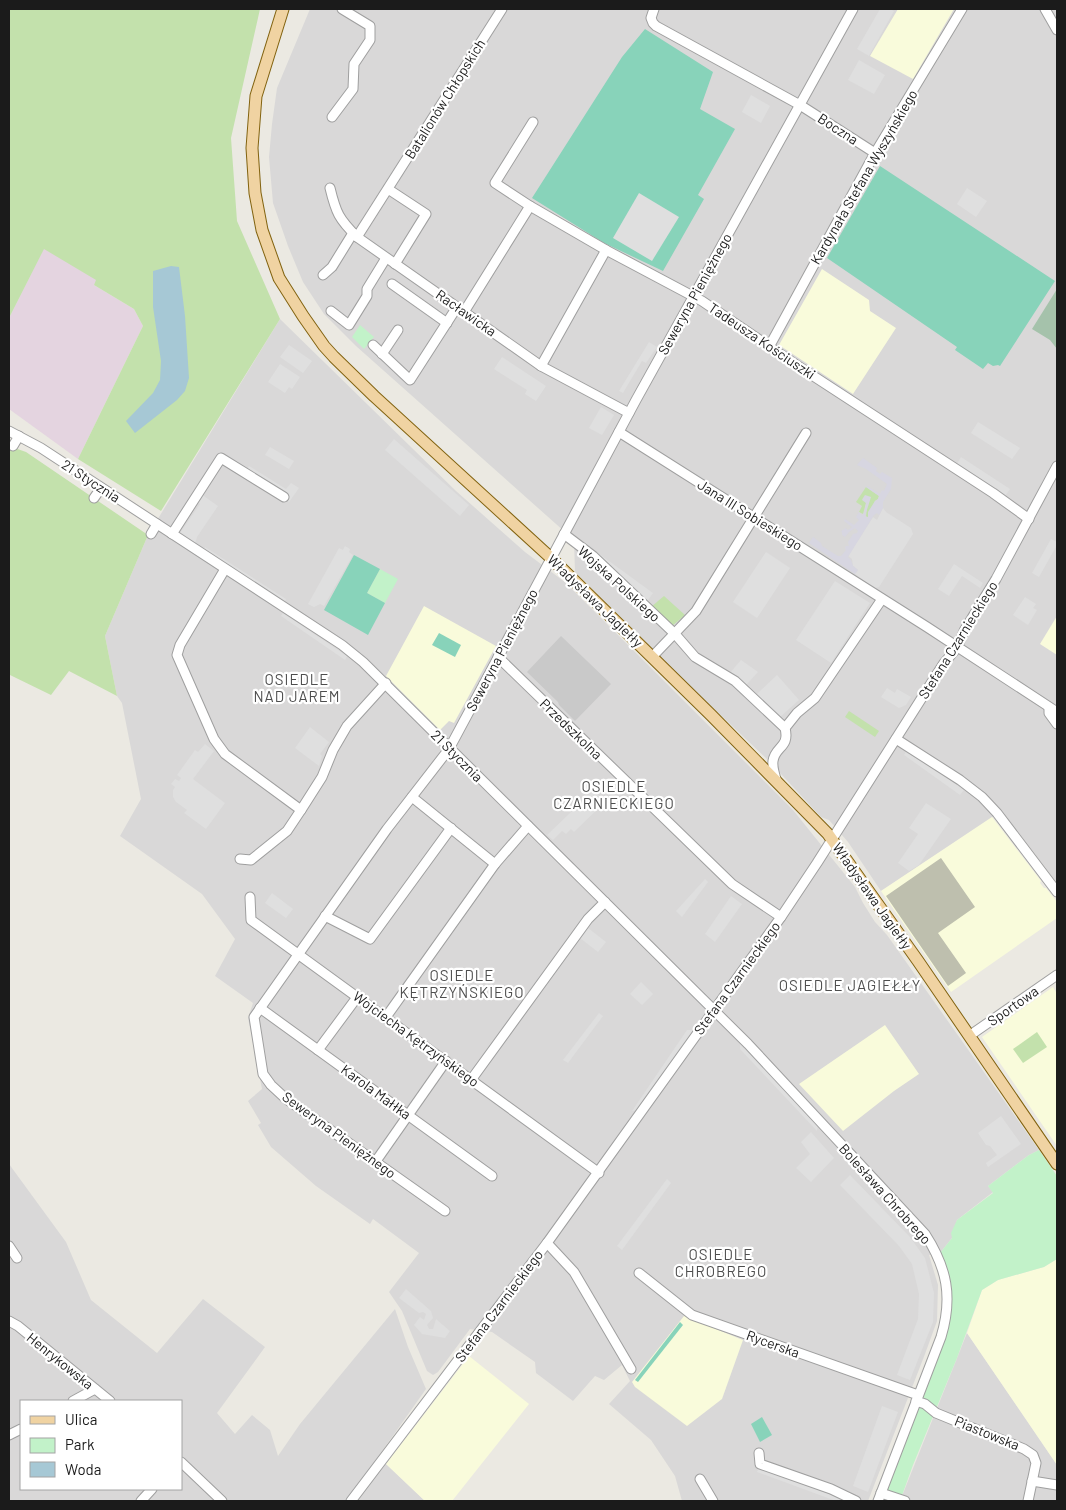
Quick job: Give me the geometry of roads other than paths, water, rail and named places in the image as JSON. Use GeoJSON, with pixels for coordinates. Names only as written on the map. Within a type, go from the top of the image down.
{"type":"FeatureCollection","features":[{"type":"Feature","properties":{"kind":"main road","name":"Władysława Jagiełły"},"geometry":{"type":"LineString","coordinates":[[283,9],[256,96],[252,148],[255,193],[262,230],[279,278],[303,316],[324,346],[374,396],[551,558],[832,839],[1057,1164]]}},
{"type":"Feature","properties":{"kind":"street"},"geometry":{"type":"LineString","coordinates":[[332,117],[353,88],[354,64],[370,40],[370,26],[342,9]]}},
{"type":"Feature","properties":{"kind":"street","name":"Batalionów Chłopskich"},"geometry":{"type":"LineString","coordinates":[[323,275],[332,267],[388,189],[502,9]]}},
{"type":"Feature","properties":{"kind":"street","name":"Boczna"},"geometry":{"type":"LineString","coordinates":[[654,9],[650,18],[656,26],[800,105],[875,153]]}},
{"type":"Feature","properties":{"kind":"street","name":"Seweryna Pieniężnego"},"geometry":{"type":"LineString","coordinates":[[446,1212],[285,1098],[271,1085],[263,1074],[254,1018],[387,829],[449,749],[629,413],[853,9]]}},
{"type":"Feature","properties":{"kind":"street","name":"Kardynała Stefana Wyszyńskiego"},"geometry":{"type":"LineString","coordinates":[[769,347],[875,153],[962,9]]}},
{"type":"Feature","properties":{"kind":"street"},"geometry":{"type":"LineString","coordinates":[[1052,9],[1057,30]]}},
{"type":"Feature","properties":{"kind":"street","name":"Tadeusza Kościuszki"},"geometry":{"type":"LineString","coordinates":[[533,122],[495,183],[530,206],[606,250],[693,296],[994,494],[1029,520]]}},
{"type":"Feature","properties":{"kind":"street","name":"Racławicka"},"geometry":{"type":"LineString","coordinates":[[330,188],[335,209],[344,224],[355,235],[541,366],[629,413]]}},
{"type":"Feature","properties":{"kind":"street"},"geometry":{"type":"LineString","coordinates":[[388,189],[426,214],[395,264]]}},
{"type":"Feature","properties":{"kind":"street"},"geometry":{"type":"LineString","coordinates":[[373,345],[410,380],[447,323],[460,309],[530,206]]}},
{"type":"Feature","properties":{"kind":"street"},"geometry":{"type":"LineString","coordinates":[[541,366],[606,250]]}},
{"type":"Feature","properties":{"kind":"street"},"geometry":{"type":"LineString","coordinates":[[331,311],[349,325],[367,296],[367,289],[386,258]]}},
{"type":"Feature","properties":{"kind":"street"},"geometry":{"type":"LineString","coordinates":[[392,284],[447,323]]}},
{"type":"Feature","properties":{"kind":"street"},"geometry":{"type":"LineString","coordinates":[[382,354],[398,330]]}},
{"type":"Feature","properties":{"kind":"street","name":"Jana III Sobieskiego"},"geometry":{"type":"LineString","coordinates":[[619,432],[882,598],[1053,710]]}},
{"type":"Feature","properties":{"kind":"street"},"geometry":{"type":"LineString","coordinates":[[652,657],[696,611],[806,434]]}},
{"type":"Feature","properties":{"kind":"street","name":"21 Stycznia"},"geometry":{"type":"LineString","coordinates":[[12,437],[41,448],[352,652],[386,683],[449,749],[714,1011]]}},
{"type":"Feature","properties":{"kind":"street"},"geometry":{"type":"LineString","coordinates":[[172,534],[221,458],[284,497]]}},
{"type":"Feature","properties":{"kind":"street","name":"Stefana Czarnieckiego"},"geometry":{"type":"LineString","coordinates":[[351,1501],[599,1173],[800,890],[944,663],[957,648],[964,631],[996,580],[1057,466]]}},
{"type":"Feature","properties":{"kind":"street"},"geometry":{"type":"LineString","coordinates":[[94,498],[101,488]]}},
{"type":"Feature","properties":{"kind":"street"},"geometry":{"type":"LineString","coordinates":[[151,534],[157,524]]}},
{"type":"Feature","properties":{"kind":"street","name":"Wojska Polskiego"},"geometry":{"type":"LineString","coordinates":[[564,534],[593,556],[675,634]]}},
{"type":"Feature","properties":{"kind":"street"},"geometry":{"type":"LineString","coordinates":[[226,570],[180,645],[177,655],[214,739],[225,754],[301,810]]}},
{"type":"Feature","properties":{"kind":"street"},"geometry":{"type":"LineString","coordinates":[[785,728],[797,713],[815,698],[882,598]]}},
{"type":"Feature","properties":{"kind":"street"},"geometry":{"type":"LineString","coordinates":[[675,634],[695,657],[735,681],[785,728],[787,736],[785,743],[773,761],[778,784]]}},
{"type":"Feature","properties":{"kind":"street","name":"Przedszkolna"},"geometry":{"type":"LineString","coordinates":[[498,657],[708,862],[732,884],[781,917]]}},
{"type":"Feature","properties":{"kind":"street"},"geometry":{"type":"LineString","coordinates":[[240,859],[251,860],[286,831],[322,777],[333,750],[347,726],[386,683]]}},
{"type":"Feature","properties":{"kind":"street"},"geometry":{"type":"LineString","coordinates":[[1053,710],[1049,713],[1057,724]]}},
{"type":"Feature","properties":{"kind":"street"},"geometry":{"type":"LineString","coordinates":[[896,739],[960,780],[982,797],[997,813],[1057,892]]}},
{"type":"Feature","properties":{"kind":"street"},"geometry":{"type":"LineString","coordinates":[[412,797],[495,864]]}},
{"type":"Feature","properties":{"kind":"street"},"geometry":{"type":"LineString","coordinates":[[386,1017],[495,864],[528,826]]}},
{"type":"Feature","properties":{"kind":"street"},"geometry":{"type":"LineString","coordinates":[[325,916],[370,939],[451,828]]}},
{"type":"Feature","properties":{"kind":"street","name":"Wojciecha Kętrzyńskiego"},"geometry":{"type":"LineString","coordinates":[[250,897],[251,920],[599,1173]]}},
{"type":"Feature","properties":{"kind":"street"},"geometry":{"type":"LineString","coordinates":[[471,1080],[588,919],[605,902]]}},
{"type":"Feature","properties":{"kind":"street","name":"Sportowa"},"geometry":{"type":"LineString","coordinates":[[969,1036],[1057,975]]}},
{"type":"Feature","properties":{"kind":"street"},"geometry":{"type":"LineString","coordinates":[[318,1050],[358,996]]}},
{"type":"Feature","properties":{"kind":"street","name":"Karola Małłka"},"geometry":{"type":"LineString","coordinates":[[260,1008],[492,1176]]}},
{"type":"Feature","properties":{"kind":"street","name":"Bolesława Chrobrego"},"geometry":{"type":"LineString","coordinates":[[714,1011],[766,1063],[925,1234],[941,1264],[945,1277],[948,1303],[941,1337],[880,1497]]}},
{"type":"Feature","properties":{"kind":"street"},"geometry":{"type":"LineString","coordinates":[[376,1161],[446,1061]]}},
{"type":"Feature","properties":{"kind":"street"},"geometry":{"type":"LineString","coordinates":[[547,1243],[574,1272],[631,1369]]}},
{"type":"Feature","properties":{"kind":"street"},"geometry":{"type":"LineString","coordinates":[[9,1246],[17,1258]]}},
{"type":"Feature","properties":{"kind":"street","name":"Rycerska"},"geometry":{"type":"LineString","coordinates":[[639,1273],[692,1315],[917,1398]]}},
{"type":"Feature","properties":{"kind":"street","name":"Henrykowska"},"geometry":{"type":"LineString","coordinates":[[9,1321],[18,1326],[109,1400]]}},
{"type":"Feature","properties":{"kind":"street"},"geometry":{"type":"LineString","coordinates":[[75,1400],[95,1390]]}},
{"type":"Feature","properties":{"kind":"street","name":"Piastowska"},"geometry":{"type":"LineString","coordinates":[[917,1398],[936,1413],[1033,1455],[1036,1463],[1028,1501]]}},
{"type":"Feature","properties":{"kind":"street"},"geometry":{"type":"LineString","coordinates":[[9,1436],[20,1430]]}},
{"type":"Feature","properties":{"kind":"street"},"geometry":{"type":"LineString","coordinates":[[759,1453],[760,1464],[831,1489],[856,1501]]}},
{"type":"Feature","properties":{"kind":"street"},"geometry":{"type":"LineString","coordinates":[[182,1463],[222,1501]]}},
{"type":"Feature","properties":{"kind":"street"},"geometry":{"type":"LineString","coordinates":[[700,1479],[713,1501]]}},
{"type":"Feature","properties":{"kind":"street"},"geometry":{"type":"LineString","coordinates":[[1032,1481],[1057,1485]]}},
{"type":"Feature","properties":{"kind":"street"},"geometry":{"type":"LineString","coordinates":[[141,1501],[151,1490]]}},
{"type":"Feature","properties":{"kind":"street"},"geometry":{"type":"LineString","coordinates":[[880,1497],[905,1501]]}},
{"type":"Feature","properties":{"kind":"water"},"geometry":{"type":"Polygon","coordinates":[[[171,266],[179,267],[185,316],[189,378],[185,391],[177,400],[135,433],[126,421],[153,393],[160,380],[161,361],[153,307],[153,271],[171,266]]]}},
{"type":"Feature","properties":{"kind":"district","name":"OSIEDLE NAD JAREM"},"geometry":{"type":"Point","coordinates":[297,688]}},
{"type":"Feature","properties":{"kind":"district","name":"OSIEDLE CZARNIECKIEGO"},"geometry":{"type":"Point","coordinates":[614,796]}},
{"type":"Feature","properties":{"kind":"district","name":"OSIEDLE KĘTRZYŃSKIEGO"},"geometry":{"type":"Point","coordinates":[462,984]}},
{"type":"Feature","properties":{"kind":"district","name":"OSIEDLE JAGIEŁŁY"},"geometry":{"type":"Point","coordinates":[850,986]}},
{"type":"Feature","properties":{"kind":"district","name":"OSIEDLE CHROBREGO"},"geometry":{"type":"Point","coordinates":[721,1264]}}]}
